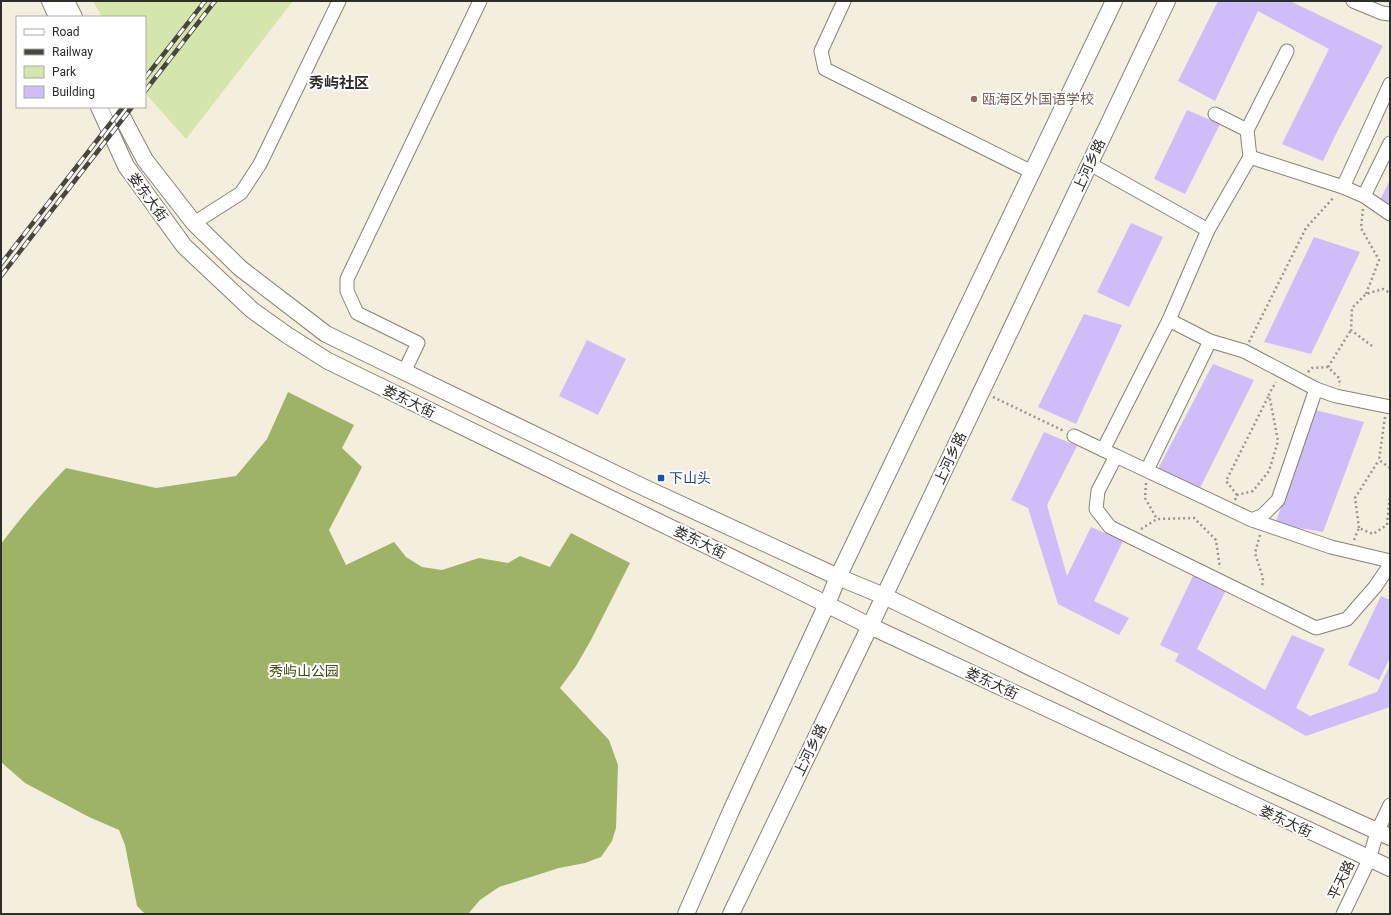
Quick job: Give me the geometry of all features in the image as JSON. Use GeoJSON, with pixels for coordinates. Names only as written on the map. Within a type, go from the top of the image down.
{"type":"FeatureCollection","features":[{"type":"Feature","properties":{"kind":"main road"},"geometry":{"type":"LineString","coordinates":[[50,1],[57,16]]}},
{"type":"Feature","properties":{"kind":"main road"},"geometry":{"type":"LineString","coordinates":[[66,1],[74,16]]}},
{"type":"Feature","properties":{"kind":"main road"},"geometry":{"type":"LineString","coordinates":[[686,914],[731,811],[827,604],[838,577],[1114,1]]}},
{"type":"Feature","properties":{"kind":"main road","name":"上河乡路"},"geometry":{"type":"LineString","coordinates":[[731,914],[982,392],[1167,1]]}},
{"type":"Feature","properties":{"kind":"main road","name":"娄东大街"},"geometry":{"type":"LineString","coordinates":[[99,108],[126,166],[184,246],[252,310],[287,335],[328,361],[870,626],[1369,860],[1390,868]]}},
{"type":"Feature","properties":{"kind":"main road","name":"娄东大街"},"geometry":{"type":"LineString","coordinates":[[118,108],[145,160],[194,224],[240,268],[326,334],[643,487],[838,577],[884,596],[1210,755],[1384,835]]}},
{"type":"Feature","properties":{"kind":"street"},"geometry":{"type":"LineString","coordinates":[[194,224],[241,193],[260,164],[339,1]]}},
{"type":"Feature","properties":{"kind":"street"},"geometry":{"type":"LineString","coordinates":[[404,372],[418,344],[357,313],[347,291],[347,279],[480,1]]}},
{"type":"Feature","properties":{"kind":"street"},"geometry":{"type":"LineString","coordinates":[[844,1],[821,52],[824,69],[843,80],[1032,172]]}},
{"type":"Feature","properties":{"kind":"street"},"geometry":{"type":"LineString","coordinates":[[1353,1],[1382,13],[1390,14]]}},
{"type":"Feature","properties":{"kind":"street"},"geometry":{"type":"LineString","coordinates":[[1103,450],[1169,320],[1208,230],[1250,157],[1247,130],[1287,51]]}},
{"type":"Feature","properties":{"kind":"street"},"geometry":{"type":"LineString","coordinates":[[1343,187],[1390,84]]}},
{"type":"Feature","properties":{"kind":"street"},"geometry":{"type":"LineString","coordinates":[[1215,114],[1247,130]]}},
{"type":"Feature","properties":{"kind":"street"},"geometry":{"type":"LineString","coordinates":[[1364,196],[1390,143]]}},
{"type":"Feature","properties":{"kind":"street"},"geometry":{"type":"LineString","coordinates":[[1250,157],[1343,187],[1364,196],[1390,214]]}},
{"type":"Feature","properties":{"kind":"street"},"geometry":{"type":"LineString","coordinates":[[1090,164],[1208,230]]}},
{"type":"Feature","properties":{"kind":"street"},"geometry":{"type":"LineString","coordinates":[[1169,320],[1210,341],[1244,351],[1316,389],[1342,397],[1388,407]]}},
{"type":"Feature","properties":{"kind":"street"},"geometry":{"type":"LineString","coordinates":[[1147,470],[1210,341]]}},
{"type":"Feature","properties":{"kind":"street"},"geometry":{"type":"LineString","coordinates":[[1258,521],[1278,500],[1316,389]]}},
{"type":"Feature","properties":{"kind":"street"},"geometry":{"type":"LineString","coordinates":[[1074,436],[1258,521],[1331,547],[1390,561]]}},
{"type":"Feature","properties":{"kind":"street"},"geometry":{"type":"LineString","coordinates":[[1116,456],[1098,491],[1096,509],[1110,527],[1316,628],[1347,618],[1375,586],[1390,565]]}},
{"type":"Feature","properties":{"kind":"street","name":"平天路"},"geometry":{"type":"LineString","coordinates":[[1343,914],[1369,860],[1384,835],[1390,805]]}},
{"type":"Feature","properties":{"kind":"path"},"geometry":{"type":"LineString","coordinates":[[1244,351],[1306,228],[1343,187]]}},
{"type":"Feature","properties":{"kind":"path"},"geometry":{"type":"LineString","coordinates":[[1328,368],[1351,330],[1352,308],[1366,294],[1378,260],[1361,228],[1364,196]]}},
{"type":"Feature","properties":{"kind":"path"},"geometry":{"type":"LineString","coordinates":[[1366,294],[1383,289],[1390,293]]}},
{"type":"Feature","properties":{"kind":"path"},"geometry":{"type":"LineString","coordinates":[[1351,330],[1372,346]]}},
{"type":"Feature","properties":{"kind":"path"},"geometry":{"type":"LineString","coordinates":[[1298,379],[1312,368],[1328,368],[1339,378],[1342,397]]}},
{"type":"Feature","properties":{"kind":"path"},"geometry":{"type":"LineString","coordinates":[[1237,495],[1226,481],[1282,371]]}},
{"type":"Feature","properties":{"kind":"path"},"geometry":{"type":"LineString","coordinates":[[982,392],[1074,436]]}},
{"type":"Feature","properties":{"kind":"path"},"geometry":{"type":"LineString","coordinates":[[1237,495],[1253,491],[1269,472],[1278,441],[1269,394]]}},
{"type":"Feature","properties":{"kind":"path"},"geometry":{"type":"LineString","coordinates":[[1349,552],[1358,528],[1355,498],[1379,460],[1388,407]]}},
{"type":"Feature","properties":{"kind":"path"},"geometry":{"type":"LineString","coordinates":[[1379,460],[1390,468]]}},
{"type":"Feature","properties":{"kind":"path"},"geometry":{"type":"LineString","coordinates":[[1147,470],[1145,498],[1157,519]]}},
{"type":"Feature","properties":{"kind":"path"},"geometry":{"type":"LineString","coordinates":[[1231,509],[1237,495]]}},
{"type":"Feature","properties":{"kind":"path"},"geometry":{"type":"LineString","coordinates":[[1358,528],[1373,534],[1386,525],[1390,496]]}},
{"type":"Feature","properties":{"kind":"path"},"geometry":{"type":"LineString","coordinates":[[1128,536],[1157,519],[1194,518],[1216,540],[1222,582]]}},
{"type":"Feature","properties":{"kind":"path"},"geometry":{"type":"LineString","coordinates":[[1258,521],[1255,553],[1263,578],[1260,600]]}},
{"type":"Feature","properties":{"kind":"green space"},"geometry":{"type":"Polygon","coordinates":[[[93,1],[293,1],[186,139],[146,94],[146,16],[101,16],[93,1]]]}},
{"type":"Feature","properties":{"kind":"green space","name":"秀屿山公园"},"geometry":{"type":"Polygon","coordinates":[[[288,392],[354,425],[342,448],[362,467],[329,530],[346,565],[394,542],[406,557],[422,567],[442,570],[479,558],[508,563],[520,556],[550,567],[571,533],[630,563],[591,640],[576,666],[560,688],[609,740],[618,765],[616,828],[612,841],[601,857],[585,863],[559,868],[499,887],[480,900],[468,914],[145,914],[137,906],[125,845],[119,830],[89,817],[25,783],[1,762],[1,544],[32,505],[66,468],[156,488],[236,476],[267,439],[288,392]]]}},
{"type":"Feature","properties":{"kind":"building"},"geometry":{"type":"Polygon","coordinates":[[[1218,1],[1290,1],[1383,46],[1323,161],[1282,144],[1329,49],[1258,11],[1215,101],[1178,81],[1218,1]]]}},
{"type":"Feature","properties":{"kind":"building"},"geometry":{"type":"Polygon","coordinates":[[[1187,110],[1220,124],[1185,194],[1154,179],[1187,110]]]}},
{"type":"Feature","properties":{"kind":"building"},"geometry":{"type":"Polygon","coordinates":[[[1390,180],[1390,206],[1379,202],[1390,180]]]}},
{"type":"Feature","properties":{"kind":"building"},"geometry":{"type":"Polygon","coordinates":[[[1131,223],[1163,237],[1129,307],[1097,292],[1131,223]]]}},
{"type":"Feature","properties":{"kind":"building"},"geometry":{"type":"Polygon","coordinates":[[[1314,237],[1360,252],[1311,354],[1264,342],[1314,237]]]}},
{"type":"Feature","properties":{"kind":"building"},"geometry":{"type":"Polygon","coordinates":[[[1084,314],[1122,325],[1076,424],[1038,407],[1084,314]]]}},
{"type":"Feature","properties":{"kind":"building"},"geometry":{"type":"Polygon","coordinates":[[[587,340],[626,359],[598,415],[559,396],[587,340]]]}},
{"type":"Feature","properties":{"kind":"building"},"geometry":{"type":"Polygon","coordinates":[[[1213,364],[1254,380],[1200,488],[1158,469],[1213,364]]]}},
{"type":"Feature","properties":{"kind":"building"},"geometry":{"type":"Polygon","coordinates":[[[1315,410],[1364,422],[1323,532],[1275,524],[1315,410]]]}},
{"type":"Feature","properties":{"kind":"building"},"geometry":{"type":"Polygon","coordinates":[[[1044,432],[1077,446],[1047,505],[1067,576],[1091,527],[1123,541],[1094,601],[1129,618],[1119,635],[1058,604],[1028,508],[1011,500],[1044,432]]]}},
{"type":"Feature","properties":{"kind":"building"},"geometry":{"type":"Polygon","coordinates":[[[1193,576],[1226,590],[1197,649],[1265,690],[1292,635],[1325,649],[1296,708],[1310,716],[1377,692],[1390,665],[1390,707],[1306,736],[1175,661],[1179,654],[1160,645],[1193,576]]]}},
{"type":"Feature","properties":{"kind":"building"},"geometry":{"type":"Polygon","coordinates":[[[1381,596],[1390,600],[1390,658],[1379,680],[1348,665],[1381,596]]]}},
{"type":"Feature","properties":{"kind":"railway"},"geometry":{"type":"LineString","coordinates":[[146,77],[205,1]]}},
{"type":"Feature","properties":{"kind":"railway"},"geometry":{"type":"LineString","coordinates":[[146,90],[215,1]]}},
{"type":"Feature","properties":{"kind":"railway"},"geometry":{"type":"LineString","coordinates":[[1,264],[122,108]]}},
{"type":"Feature","properties":{"kind":"railway"},"geometry":{"type":"LineString","coordinates":[[1,276],[131,108]]}},
{"type":"Feature","properties":{"kind":"place","name":"瓯海区外国语学校"},"geometry":{"type":"Point","coordinates":[974,99]}},
{"type":"Feature","properties":{"kind":"place","name":"下山头"},"geometry":{"type":"Point","coordinates":[661,478]}},
{"type":"Feature","properties":{"kind":"district","name":"秀屿社区"},"geometry":{"type":"Point","coordinates":[339,83]}}]}
